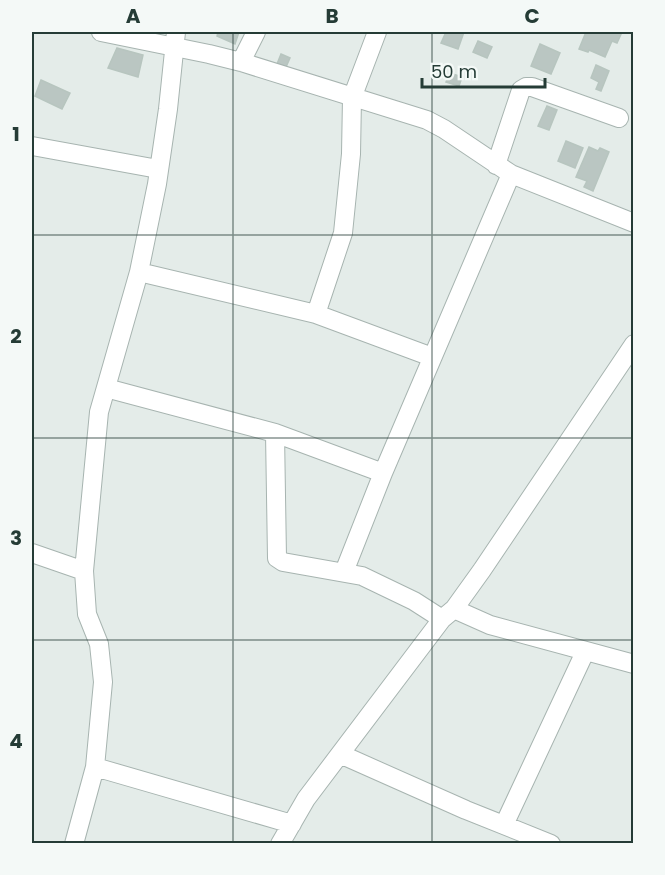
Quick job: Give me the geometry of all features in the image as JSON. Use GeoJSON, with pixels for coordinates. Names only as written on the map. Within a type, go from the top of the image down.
{"type":"FeatureCollection","features":[{"type":"Feature","properties":{"kind":"street"},"geometry":{"type":"LineString","coordinates":[[101,32],[175,39],[352,98],[427,120],[444,129],[503,170],[633,224]]}},
{"type":"Feature","properties":{"kind":"street"},"geometry":{"type":"LineString","coordinates":[[241,62],[256,32]]}},
{"type":"Feature","properties":{"kind":"street"},"geometry":{"type":"LineString","coordinates":[[316,314],[343,233],[351,154],[352,98],[377,32]]}},
{"type":"Feature","properties":{"kind":"street"},"geometry":{"type":"LineString","coordinates":[[74,843],[95,767],[103,682],[99,644],[87,614],[84,571],[99,412],[139,272],[168,109],[175,39]]}},
{"type":"Feature","properties":{"kind":"street"},"geometry":{"type":"LineString","coordinates":[[344,572],[432,357],[503,170],[521,90],[532,87],[619,118]]}},
{"type":"Feature","properties":{"kind":"street"},"geometry":{"type":"LineString","coordinates":[[32,146],[158,169]]}},
{"type":"Feature","properties":{"kind":"street"},"geometry":{"type":"LineString","coordinates":[[139,272],[316,314],[432,357]]}},
{"type":"Feature","properties":{"kind":"street"},"geometry":{"type":"LineString","coordinates":[[280,843],[306,799],[448,614],[633,344]]}},
{"type":"Feature","properties":{"kind":"street"},"geometry":{"type":"LineString","coordinates":[[106,387],[275,433],[383,473]]}},
{"type":"Feature","properties":{"kind":"street"},"geometry":{"type":"LineString","coordinates":[[275,433],[276,558],[283,562],[362,576],[414,601],[448,614],[633,664]]}},
{"type":"Feature","properties":{"kind":"street"},"geometry":{"type":"LineString","coordinates":[[32,553],[84,571]]}},
{"type":"Feature","properties":{"kind":"street"},"geometry":{"type":"LineString","coordinates":[[504,825],[585,652]]}},
{"type":"Feature","properties":{"kind":"street"},"geometry":{"type":"LineString","coordinates":[[340,754],[550,843]]}},
{"type":"Feature","properties":{"kind":"street"},"geometry":{"type":"LineString","coordinates":[[95,767],[291,824]]}},
{"type":"Feature","properties":{"kind":"building"},"geometry":{"type":"Polygon","coordinates":[[[218,32],[239,32],[235,44],[217,36],[218,32]]]}},
{"type":"Feature","properties":{"kind":"building"},"geometry":{"type":"Polygon","coordinates":[[[446,32],[464,32],[458,49],[441,43],[446,32]]]}},
{"type":"Feature","properties":{"kind":"building"},"geometry":{"type":"Polygon","coordinates":[[[586,32],[622,32],[617,43],[612,41],[605,57],[589,50],[588,52],[579,49],[586,32]]]}},
{"type":"Feature","properties":{"kind":"building"},"geometry":{"type":"Polygon","coordinates":[[[478,41],[492,47],[487,58],[473,52],[478,41]]]}},
{"type":"Feature","properties":{"kind":"building"},"geometry":{"type":"Polygon","coordinates":[[[540,44],[560,53],[551,74],[531,66],[540,44]]]}},
{"type":"Feature","properties":{"kind":"building"},"geometry":{"type":"Polygon","coordinates":[[[117,48],[143,55],[138,77],[108,68],[117,48]]]}},
{"type":"Feature","properties":{"kind":"building"},"geometry":{"type":"Polygon","coordinates":[[[281,54],[290,58],[286,67],[277,64],[281,54]]]}},
{"type":"Feature","properties":{"kind":"building"},"geometry":{"type":"Polygon","coordinates":[[[596,65],[609,71],[601,91],[596,89],[599,82],[591,78],[596,65]]]}},
{"type":"Feature","properties":{"kind":"building"},"geometry":{"type":"Polygon","coordinates":[[[450,73],[462,77],[459,86],[446,82],[450,73]]]}},
{"type":"Feature","properties":{"kind":"building"},"geometry":{"type":"Polygon","coordinates":[[[41,80],[70,93],[62,109],[35,96],[41,80]]]}},
{"type":"Feature","properties":{"kind":"building"},"geometry":{"type":"Polygon","coordinates":[[[547,106],[557,110],[549,130],[538,126],[547,106]]]}},
{"type":"Feature","properties":{"kind":"building"},"geometry":{"type":"Polygon","coordinates":[[[566,141],[583,148],[575,168],[558,161],[566,141]]]}},
{"type":"Feature","properties":{"kind":"building"},"geometry":{"type":"Polygon","coordinates":[[[589,147],[609,152],[593,191],[584,187],[587,181],[576,177],[589,147]]]}}]}
